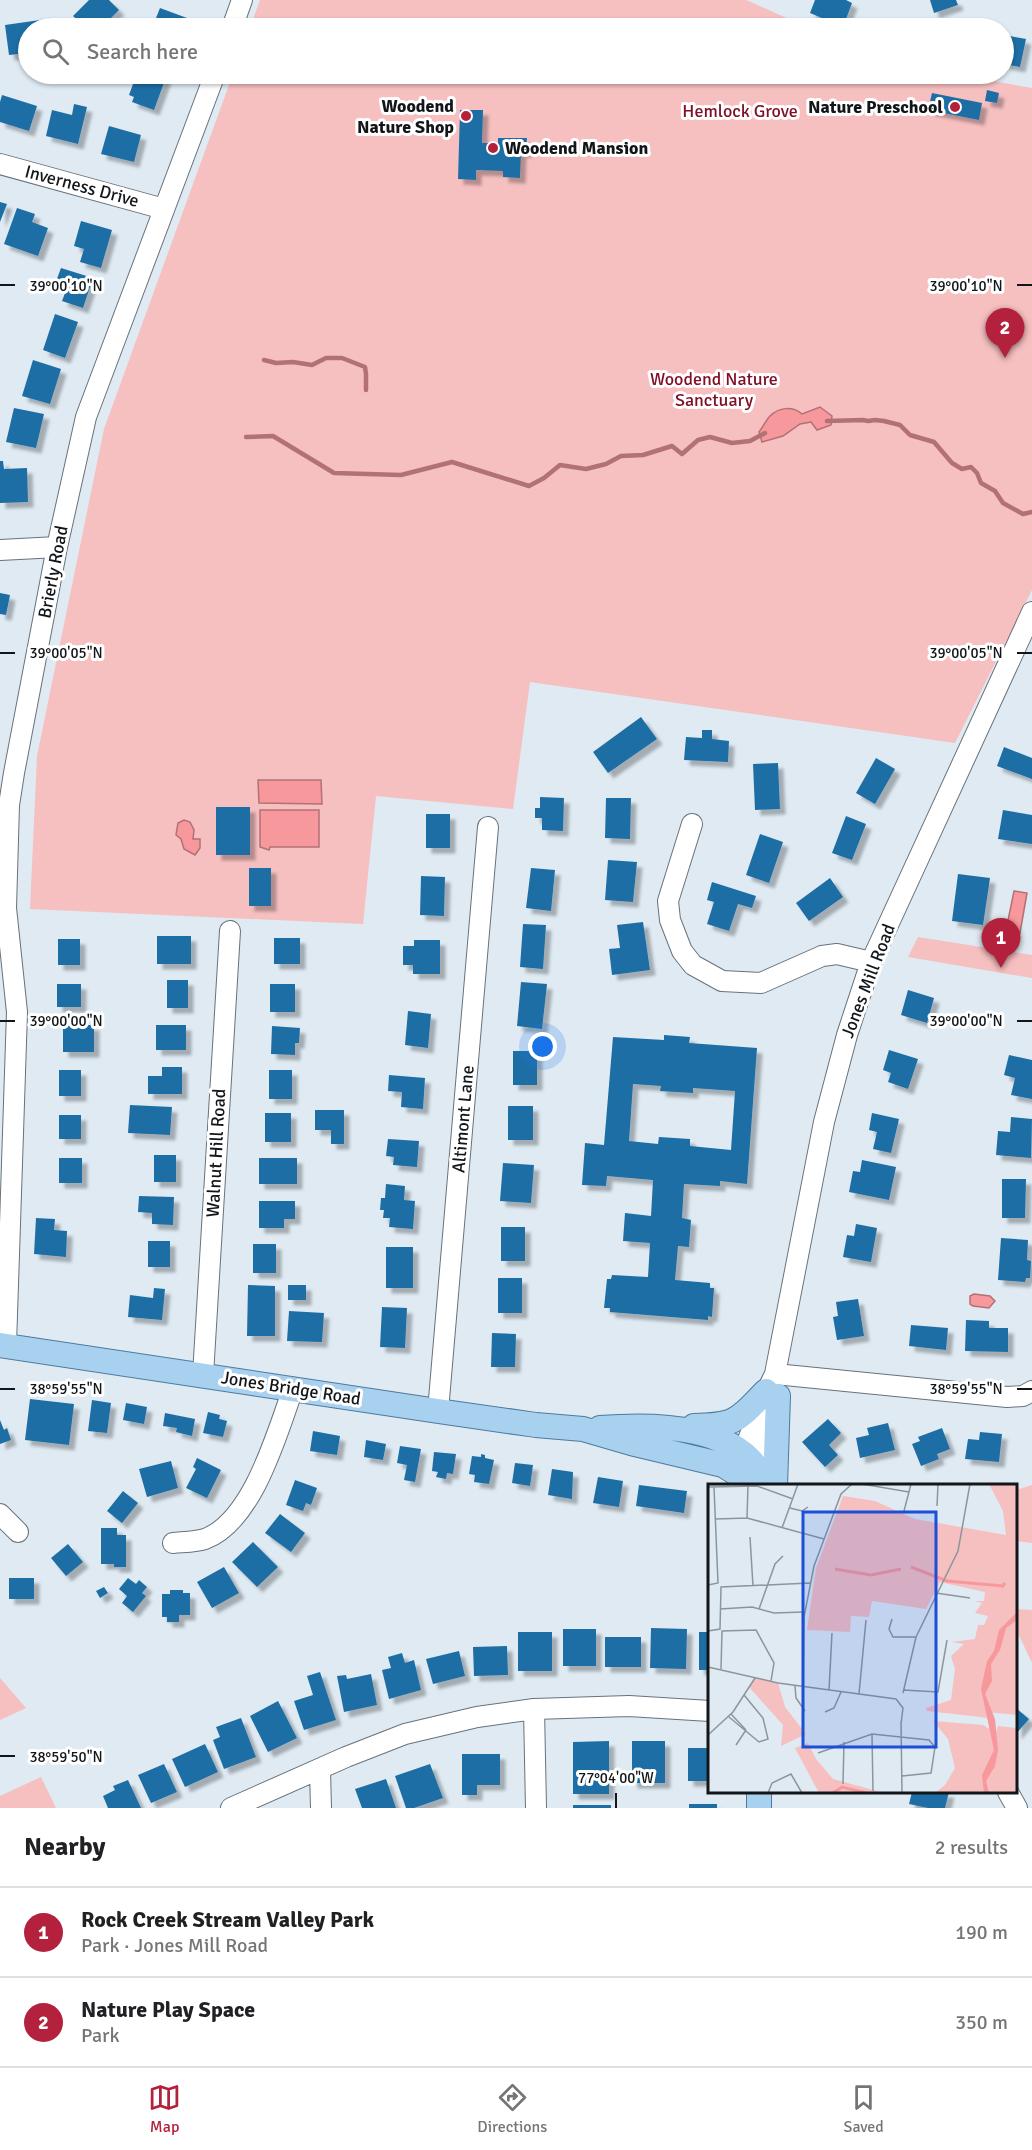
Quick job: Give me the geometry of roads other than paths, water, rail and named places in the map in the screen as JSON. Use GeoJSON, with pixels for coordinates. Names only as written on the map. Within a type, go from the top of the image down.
{"type":"FeatureCollection","features":[{"type":"Feature","properties":{"kind":"main road","name":"Jones Bridge Road"},"geometry":{"type":"LineString","coordinates":[[3,1345],[438,1411],[583,1429],[723,1465],[745,1465]]}},
{"type":"Feature","properties":{"kind":"main road"},"geometry":{"type":"LineString","coordinates":[[665,1426],[725,1425],[737,1419],[773,1387]]}},
{"type":"Feature","properties":{"kind":"main road"},"geometry":{"type":"LineString","coordinates":[[773,1387],[775,1484]]}},
{"type":"Feature","properties":{"kind":"main road","name":"Jones Bridge Road"},"geometry":{"type":"LineString","coordinates":[[583,1429],[665,1426],[721,1439],[745,1465]]}},
{"type":"Feature","properties":{"kind":"main road"},"geometry":{"type":"LineString","coordinates":[[745,1465],[765,1484]]}},
{"type":"Feature","properties":{"kind":"street"},"geometry":{"type":"LineString","coordinates":[[236,18],[242,0]]}},
{"type":"Feature","properties":{"kind":"street","name":"Brierly Road"},"geometry":{"type":"LineString","coordinates":[[3,1345],[17,1012],[6,908],[9,805],[7,773],[86,417],[211,84]]}},
{"type":"Feature","properties":{"kind":"street","name":"Inverness Drive"},"geometry":{"type":"LineString","coordinates":[[0,164],[164,209]]}},
{"type":"Feature","properties":{"kind":"street"},"geometry":{"type":"LineString","coordinates":[[0,550],[57,547]]}},
{"type":"Feature","properties":{"kind":"street","name":"Jones Mill Road"},"geometry":{"type":"LineString","coordinates":[[745,1465],[766,1444],[773,1387],[824,1122],[847,1035],[872,962],[1030,619]]}},
{"type":"Feature","properties":{"kind":"street"},"geometry":{"type":"LineString","coordinates":[[692,824],[668,901],[670,920],[682,951],[693,964],[722,981],[761,983],[822,956],[837,954],[872,962]]}},
{"type":"Feature","properties":{"kind":"street","name":"Altimont Lane"},"geometry":{"type":"LineString","coordinates":[[438,1411],[488,827]]}},
{"type":"Feature","properties":{"kind":"street","name":"Walnut Hill Road"},"geometry":{"type":"LineString","coordinates":[[203,1375],[230,931]]}},
{"type":"Feature","properties":{"kind":"street"},"geometry":{"type":"LineString","coordinates":[[773,1387],[1007,1397],[1023,1396],[1032,1391]]}},
{"type":"Feature","properties":{"kind":"street"},"geometry":{"type":"LineString","coordinates":[[173,1543],[205,1539],[220,1530],[241,1509],[263,1471],[293,1389]]}},
{"type":"Feature","properties":{"kind":"street"},"geometry":{"type":"LineString","coordinates":[[0,1514],[18,1532]]}},
{"type":"Feature","properties":{"kind":"street"},"geometry":{"type":"LineString","coordinates":[[231,1808],[320,1770],[346,1756],[405,1734],[477,1717],[534,1709],[629,1706],[708,1711]]}},
{"type":"Feature","properties":{"kind":"street"},"geometry":{"type":"LineString","coordinates":[[534,1709],[536,1808]]}},
{"type":"Feature","properties":{"kind":"street"},"geometry":{"type":"LineString","coordinates":[[320,1770],[321,1808]]}},
{"type":"Feature","properties":{"kind":"street"},"geometry":{"type":"LineString","coordinates":[[1009,1793],[1017,1808]]}},
{"type":"Feature","properties":{"kind":"waterway"},"geometry":{"type":"LineString","coordinates":[[264,360],[312,365],[326,358],[342,358],[365,367],[366,390]]}},
{"type":"Feature","properties":{"kind":"waterway"},"geometry":{"type":"LineString","coordinates":[[827,421],[875,420],[900,425],[910,435],[934,442],[952,463],[962,469],[971,467],[977,473],[981,483],[995,491],[1003,503],[1023,514],[1032,512]]}},
{"type":"Feature","properties":{"kind":"waterway"},"geometry":{"type":"LineString","coordinates":[[246,437],[273,436],[334,473],[401,475],[452,462],[529,486],[560,465],[586,469],[606,464],[621,456],[643,455],[672,446],[682,454],[698,440],[710,437],[732,443],[750,441],[765,433]]}},
{"type":"Feature","properties":{"kind":"place","name":"Nature Preschool"},"geometry":{"type":"Point","coordinates":[955,107]}},
{"type":"Feature","properties":{"kind":"place","name":"Woodend Nature Shop"},"geometry":{"type":"Point","coordinates":[466,116]}},
{"type":"Feature","properties":{"kind":"place","name":"Woodend Mansion"},"geometry":{"type":"Point","coordinates":[493,148]}},
{"type":"Feature","properties":{"kind":"place","name":"Nature Play Space"},"geometry":{"type":"Point","coordinates":[1005,358]}},
{"type":"Feature","properties":{"kind":"place","name":"Rock Creek Stream Valley Park"},"geometry":{"type":"Point","coordinates":[1001,968]}},
{"type":"Feature","properties":{"kind":"park label","name":"Hemlock Grove"},"geometry":{"type":"Point","coordinates":[740,111]}},
{"type":"Feature","properties":{"kind":"park label","name":"Woodend Nature Sanctuary"},"geometry":{"type":"Point","coordinates":[714,389]}}]}
